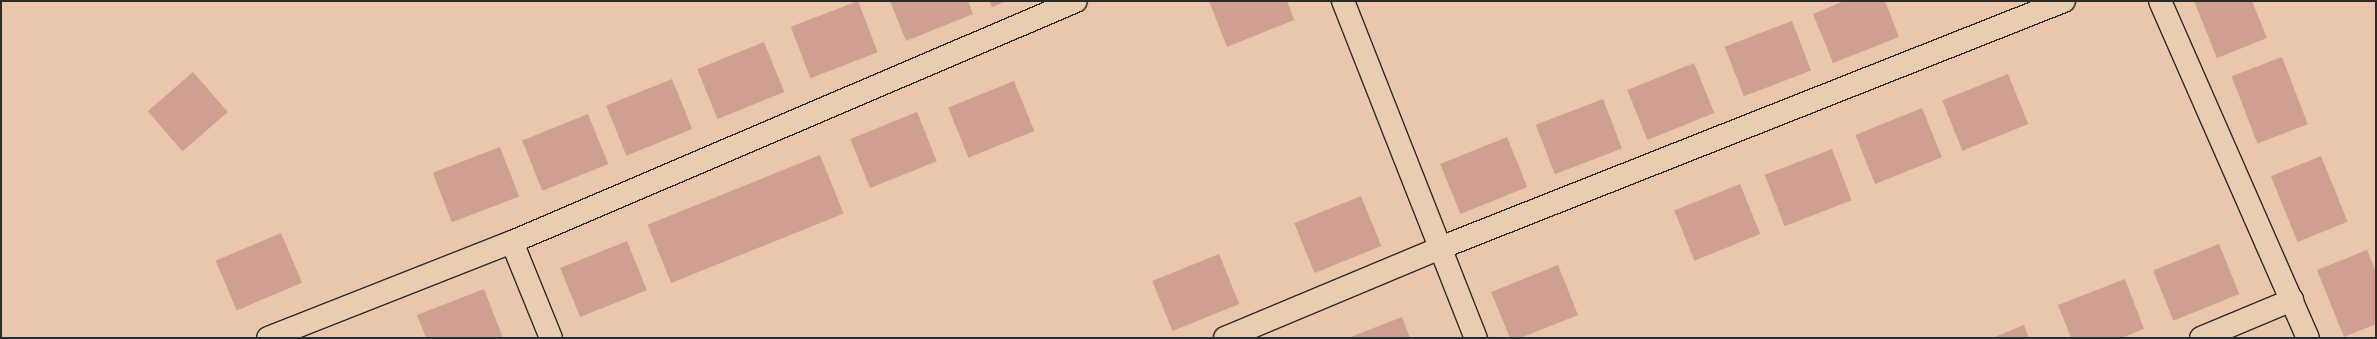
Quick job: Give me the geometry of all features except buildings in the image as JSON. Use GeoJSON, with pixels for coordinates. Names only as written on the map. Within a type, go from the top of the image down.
{"type":"FeatureCollection","features":[{"type":"Feature","properties":{"kind":"street"},"geometry":{"type":"LineString","coordinates":[[268,338],[512,242],[1076,1]]}},
{"type":"Feature","properties":{"kind":"street"},"geometry":{"type":"LineString","coordinates":[[1343,1],[1476,338]]}},
{"type":"Feature","properties":{"kind":"street"},"geometry":{"type":"LineString","coordinates":[[1225,338],[1440,248],[2064,1]]}},
{"type":"Feature","properties":{"kind":"street"},"geometry":{"type":"LineString","coordinates":[[2160,1],[2308,338]]}},
{"type":"Feature","properties":{"kind":"street"},"geometry":{"type":"LineString","coordinates":[[512,242],[551,338]]}},
{"type":"Feature","properties":{"kind":"street"},"geometry":{"type":"LineString","coordinates":[[2201,338],[2292,300]]}}]}
